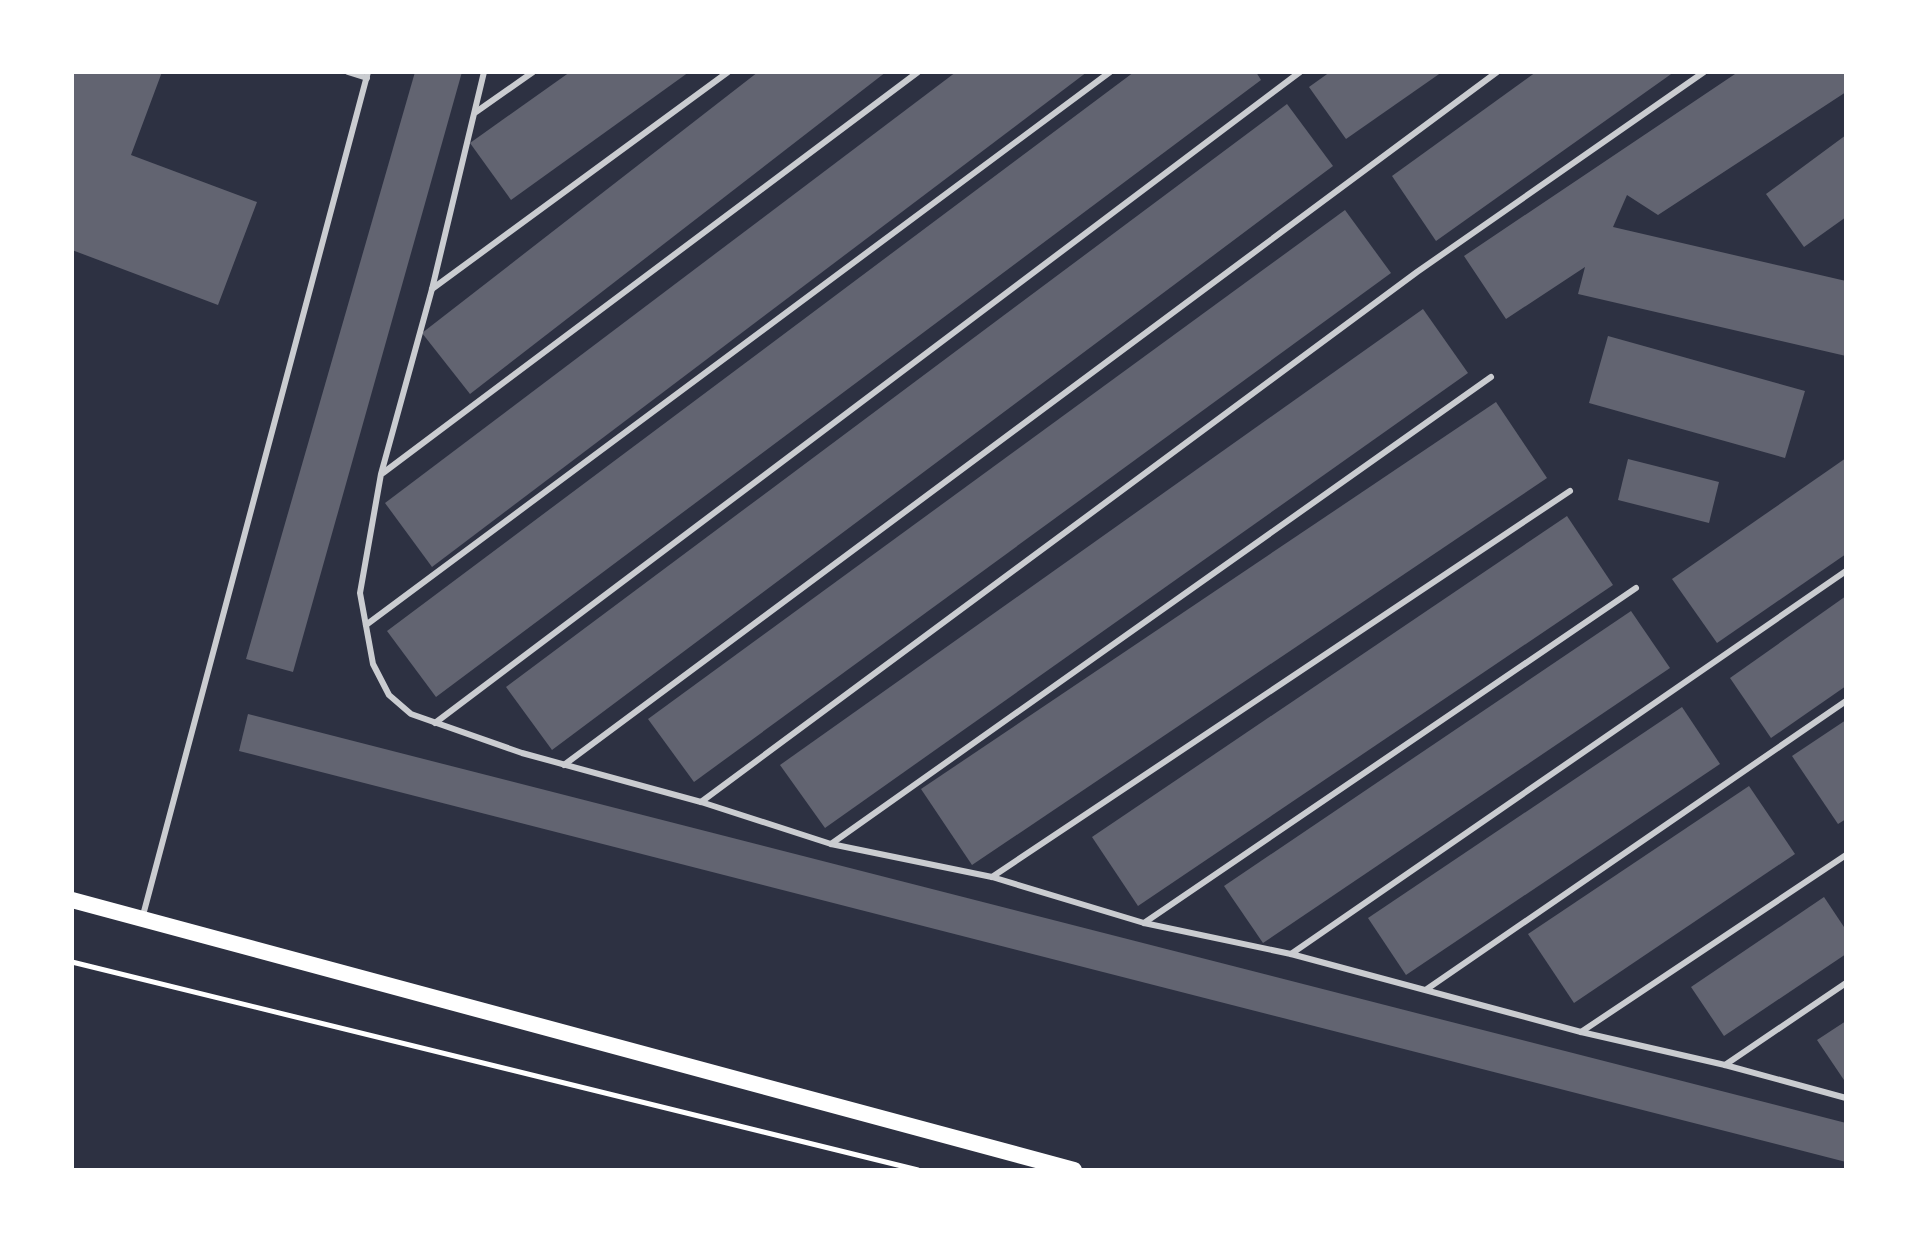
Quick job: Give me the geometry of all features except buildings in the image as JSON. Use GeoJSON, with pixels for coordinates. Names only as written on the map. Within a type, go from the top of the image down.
{"type":"FeatureCollection","features":[{"type":"Feature","properties":{"kind":"main road"},"geometry":{"type":"LineString","coordinates":[[72,900],[1074,1170]]}},
{"type":"Feature","properties":{"kind":"lane"},"geometry":{"type":"LineString","coordinates":[[142,919],[367,75],[348,72]]}},
{"type":"Feature","properties":{"kind":"lane"},"geometry":{"type":"LineString","coordinates":[[484,72],[432,289],[381,474],[360,593],[373,664],[389,695],[411,714],[522,753],[701,802],[831,844],[992,877],[1144,923],[1291,954],[1581,1032],[1725,1065],[1846,1098]]}},
{"type":"Feature","properties":{"kind":"lane"},"geometry":{"type":"LineString","coordinates":[[476,112],[533,72]]}},
{"type":"Feature","properties":{"kind":"lane"},"geometry":{"type":"LineString","coordinates":[[432,289],[728,72]]}},
{"type":"Feature","properties":{"kind":"lane"},"geometry":{"type":"LineString","coordinates":[[381,474],[918,72]]}},
{"type":"Feature","properties":{"kind":"lane"},"geometry":{"type":"LineString","coordinates":[[366,625],[1110,72]]}},
{"type":"Feature","properties":{"kind":"lane"},"geometry":{"type":"LineString","coordinates":[[435,723],[1300,72]]}},
{"type":"Feature","properties":{"kind":"lane"},"geometry":{"type":"LineString","coordinates":[[564,765],[1497,72]]}},
{"type":"Feature","properties":{"kind":"lane"},"geometry":{"type":"LineString","coordinates":[[701,802],[1417,272],[1704,72]]}},
{"type":"Feature","properties":{"kind":"lane"},"geometry":{"type":"LineString","coordinates":[[831,844],[1491,377]]}},
{"type":"Feature","properties":{"kind":"lane"},"geometry":{"type":"LineString","coordinates":[[992,877],[1570,491]]}},
{"type":"Feature","properties":{"kind":"lane"},"geometry":{"type":"LineString","coordinates":[[1291,954],[1846,571]]}},
{"type":"Feature","properties":{"kind":"lane"},"geometry":{"type":"LineString","coordinates":[[1144,923],[1636,588]]}},
{"type":"Feature","properties":{"kind":"lane"},"geometry":{"type":"LineString","coordinates":[[1426,989],[1846,701]]}},
{"type":"Feature","properties":{"kind":"lane"},"geometry":{"type":"LineString","coordinates":[[1581,1032],[1846,855]]}},
{"type":"Feature","properties":{"kind":"lane"},"geometry":{"type":"LineString","coordinates":[[1725,1065],[1846,983]]}},
{"type":"Feature","properties":{"kind":"path"},"geometry":{"type":"LineString","coordinates":[[72,962],[918,1170]]}}]}
